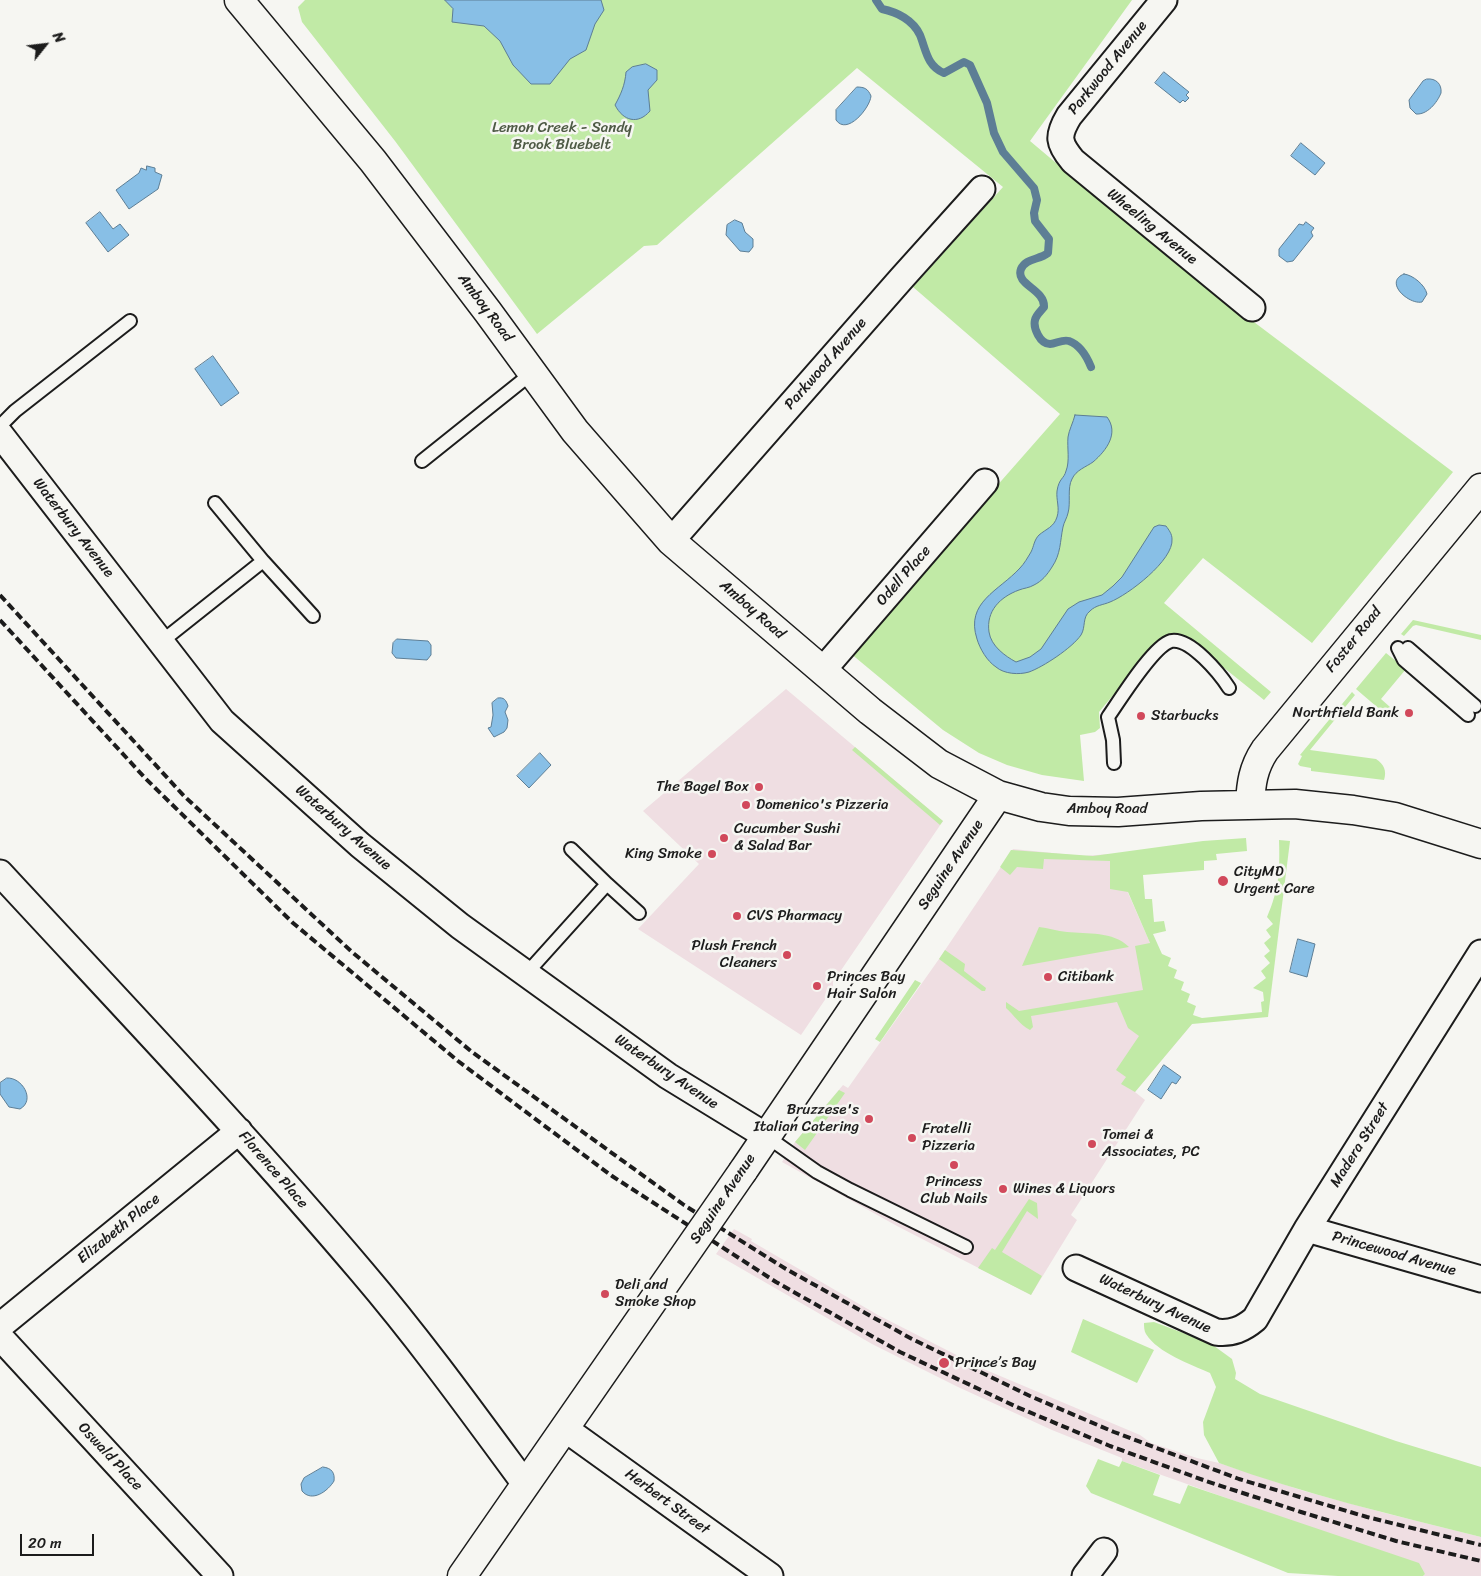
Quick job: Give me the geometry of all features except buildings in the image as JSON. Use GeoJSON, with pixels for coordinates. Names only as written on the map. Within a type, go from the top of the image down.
{"type":"FeatureCollection","features":[{"type":"Feature","properties":{"kind":"main road","name":"Amboy Road"},"geometry":{"type":"LineString","coordinates":[[239,0],[373,161],[575,431],[671,541],[870,710],[939,764],[998,795],[1069,811],[1096,812],[1250,804],[1300,804],[1395,817],[1481,844]]}},
{"type":"Feature","properties":{"kind":"main road","name":"Foster Road"},"geometry":{"type":"LineString","coordinates":[[1250,804],[1252,780],[1257,762],[1265,750],[1476,502]]}},
{"type":"Feature","properties":{"kind":"main road","name":"Seguine Avenue"},"geometry":{"type":"LineString","coordinates":[[462,1576],[743,1171],[998,795]]}},
{"type":"Feature","properties":{"kind":"street","name":"Parkwood Avenue"},"geometry":{"type":"LineString","coordinates":[[1059,140],[1062,127],[1069,116],[1164,0]]}},
{"type":"Feature","properties":{"kind":"street","name":"Wheeling Avenue"},"geometry":{"type":"LineString","coordinates":[[1059,140],[1072,161],[1252,308]]}},
{"type":"Feature","properties":{"kind":"street","name":"Parkwood Avenue"},"geometry":{"type":"LineString","coordinates":[[671,541],[982,189]]}},
{"type":"Feature","properties":{"kind":"street","name":"Waterbury Avenue"},"geometry":{"type":"LineString","coordinates":[[0,434],[222,721],[360,845],[460,926],[668,1076],[766,1136]]}},
{"type":"Feature","properties":{"kind":"street","name":"Odell Place"},"geometry":{"type":"LineString","coordinates":[[822,670],[985,482]]}},
{"type":"Feature","properties":{"kind":"street","name":"Florence Place"},"geometry":{"type":"LineString","coordinates":[[0,873],[239,1131],[363,1274],[454,1386],[525,1484]]}},
{"type":"Feature","properties":{"kind":"street","name":"Madera Street"},"geometry":{"type":"LineString","coordinates":[[1235,1332],[1255,1319],[1308,1229],[1481,953]]}},
{"type":"Feature","properties":{"kind":"street","name":"Elizabeth Place"},"geometry":{"type":"LineString","coordinates":[[0,1326],[239,1131]]}},
{"type":"Feature","properties":{"kind":"street","name":"Princewood Avenue"},"geometry":{"type":"LineString","coordinates":[[1308,1229],[1481,1279]]}},
{"type":"Feature","properties":{"kind":"street","name":"Waterbury Avenue"},"geometry":{"type":"LineString","coordinates":[[1076,1268],[1216,1332],[1225,1334],[1235,1332]]}},
{"type":"Feature","properties":{"kind":"street","name":"Oswald Place"},"geometry":{"type":"LineString","coordinates":[[0,1337],[220,1576]]}},
{"type":"Feature","properties":{"kind":"street","name":"Herbert Street"},"geometry":{"type":"LineString","coordinates":[[564,1428],[770,1576]]}},
{"type":"Feature","properties":{"kind":"street"},"geometry":{"type":"LineString","coordinates":[[1085,1576],[1104,1551]]}},
{"type":"Feature","properties":{"kind":"lane"},"geometry":{"type":"LineString","coordinates":[[0,426],[15,411],[130,321]]}},
{"type":"Feature","properties":{"kind":"lane"},"geometry":{"type":"LineString","coordinates":[[422,462],[532,373]]}},
{"type":"Feature","properties":{"kind":"lane"},"geometry":{"type":"LineString","coordinates":[[215,503],[263,561],[313,616]]}},
{"type":"Feature","properties":{"kind":"lane"},"geometry":{"type":"LineString","coordinates":[[161,642],[263,561]]}},
{"type":"Feature","properties":{"kind":"lane"},"geometry":{"type":"LineString","coordinates":[[1114,763],[1113,740],[1108,717],[1150,659],[1165,644],[1173,641],[1181,642],[1190,648],[1211,664],[1229,688]]}},
{"type":"Feature","properties":{"kind":"lane"},"geometry":{"type":"LineString","coordinates":[[1403,648],[1471,711]]}},
{"type":"Feature","properties":{"kind":"lane"},"geometry":{"type":"LineString","coordinates":[[571,849],[639,913]]}},
{"type":"Feature","properties":{"kind":"lane"},"geometry":{"type":"LineString","coordinates":[[526,974],[607,884]]}},
{"type":"Feature","properties":{"kind":"lane"},"geometry":{"type":"LineString","coordinates":[[766,1136],[817,1172],[966,1247]]}},
{"type":"Feature","properties":{"kind":"shaded area"},"geometry":{"type":"Polygon","coordinates":[[[786,689],[943,821],[833,982],[833,988],[801,1035],[638,929],[699,864],[643,811],[786,689]]]}},
{"type":"Feature","properties":{"kind":"shaded area"},"geometry":{"type":"Polygon","coordinates":[[[1013,849],[1083,856],[1111,854],[1150,943],[1192,1024],[1135,1092],[1145,1100],[1071,1215],[1077,1220],[1031,1295],[897,1226],[782,1162],[795,1142],[843,1085],[848,1088],[939,959],[1013,849]]]}},
{"type":"Feature","properties":{"kind":"shaded area"},"geometry":{"type":"Polygon","coordinates":[[[734,1229],[752,1239],[751,1241],[878,1315],[986,1370],[1140,1435],[1151,1443],[1304,1491],[1481,1537],[1481,1576],[1423,1576],[1425,1574],[1297,1523],[1122,1461],[1122,1458],[1052,1430],[958,1387],[872,1344],[716,1254],[734,1229]]]}},
{"type":"Feature","properties":{"kind":"green space","name":"Lemon Creek - Sandy Brook Bluebelt"},"geometry":{"type":"Polygon","coordinates":[[[305,0],[1132,0],[1030,141],[1169,258],[1453,472],[1312,643],[1203,558],[1164,603],[1271,692],[1264,700],[1188,639],[1151,650],[1099,712],[1100,728],[1095,732],[1080,735],[1084,781],[1042,775],[1007,765],[979,753],[943,730],[850,653],[1060,414],[913,287],[1003,187],[857,68],[657,245],[644,246],[537,334],[395,141],[302,22],[298,7],[305,0]]]}},
{"type":"Feature","properties":{"kind":"green space"},"geometry":{"type":"Polygon","coordinates":[[[1413,620],[1481,635],[1481,640],[1416,625],[1404,636],[1401,634],[1413,620]]]}},
{"type":"Feature","properties":{"kind":"green space"},"geometry":{"type":"Polygon","coordinates":[[[1386,653],[1406,669],[1381,699],[1390,707],[1384,713],[1356,689],[1386,653]]]}},
{"type":"Feature","properties":{"kind":"green space"},"geometry":{"type":"Polygon","coordinates":[[[1352,692],[1355,695],[1310,750],[1376,759],[1384,768],[1384,780],[1311,771],[1311,768],[1298,764],[1302,756],[1300,755],[1352,692]]]}},
{"type":"Feature","properties":{"kind":"green space"},"geometry":{"type":"Polygon","coordinates":[[[855,747],[943,821],[940,825],[852,750],[855,747]]]}},
{"type":"Feature","properties":{"kind":"green space"},"geometry":{"type":"Polygon","coordinates":[[[1246,838],[1247,851],[1216,854],[1217,860],[1204,861],[1204,870],[1143,875],[1145,899],[1152,899],[1154,922],[1164,921],[1166,931],[1153,934],[1162,954],[1171,958],[1168,966],[1177,970],[1174,978],[1184,982],[1181,990],[1190,994],[1187,1002],[1196,1006],[1193,1015],[1202,1018],[1262,1012],[1263,992],[1253,988],[1266,978],[1261,971],[1270,963],[1264,956],[1270,951],[1264,943],[1271,937],[1266,930],[1273,924],[1267,917],[1278,880],[1279,840],[1290,841],[1268,1017],[1192,1024],[1135,1092],[1121,1084],[1126,1077],[1116,1070],[1139,1036],[1128,1028],[1117,1002],[1031,1016],[1033,1027],[1030,1030],[1020,1023],[1006,1008],[1006,1002],[1019,1011],[1143,990],[1135,946],[1150,943],[1128,892],[1110,889],[1110,861],[1044,859],[1043,869],[1017,867],[1010,875],[1000,867],[1011,850],[1093,856],[1203,841],[1246,838]]]}},
{"type":"Feature","properties":{"kind":"green space"},"geometry":{"type":"Polygon","coordinates":[[[1039,927],[1063,932],[1108,936],[1123,942],[1129,947],[1022,966],[1039,927]]]}},
{"type":"Feature","properties":{"kind":"green space"},"geometry":{"type":"Polygon","coordinates":[[[945,950],[965,964],[964,971],[986,988],[985,991],[982,991],[939,959],[945,950]]]}},
{"type":"Feature","properties":{"kind":"green space"},"geometry":{"type":"Polygon","coordinates":[[[915,980],[921,983],[880,1042],[875,1039],[915,980]]]}},
{"type":"Feature","properties":{"kind":"green space"},"geometry":{"type":"Polygon","coordinates":[[[839,1090],[845,1093],[805,1150],[795,1142],[839,1090]]]}},
{"type":"Feature","properties":{"kind":"green space"},"geometry":{"type":"Polygon","coordinates":[[[1029,1199],[1037,1203],[1038,1219],[1027,1211],[1002,1252],[1042,1276],[1031,1295],[978,1268],[992,1248],[995,1250],[1029,1199]]]}},
{"type":"Feature","properties":{"kind":"green space"},"geometry":{"type":"Polygon","coordinates":[[[1083,1319],[1154,1350],[1137,1383],[1071,1352],[1083,1319]]]}},
{"type":"Feature","properties":{"kind":"green space"},"geometry":{"type":"Polygon","coordinates":[[[1154,1322],[1210,1343],[1232,1359],[1236,1373],[1235,1379],[1260,1394],[1396,1441],[1481,1467],[1481,1537],[1316,1494],[1219,1463],[1204,1435],[1203,1422],[1216,1387],[1210,1373],[1175,1357],[1151,1341],[1145,1333],[1144,1323],[1154,1322]]]}},
{"type":"Feature","properties":{"kind":"green space"},"geometry":{"type":"Polygon","coordinates":[[[1098,1459],[1119,1467],[1122,1461],[1160,1475],[1153,1495],[1180,1504],[1188,1485],[1419,1563],[1425,1574],[1423,1576],[1338,1576],[1288,1573],[1091,1493],[1086,1486],[1098,1459]]]}},
{"type":"Feature","properties":{"kind":"water"},"geometry":{"type":"Polygon","coordinates":[[[445,0],[601,0],[604,10],[595,24],[586,50],[570,59],[550,84],[531,84],[513,65],[500,41],[484,26],[452,22],[453,9],[445,0]]]}},
{"type":"Feature","properties":{"kind":"water"},"geometry":{"type":"Polygon","coordinates":[[[646,64],[657,70],[657,80],[648,90],[650,111],[641,118],[626,118],[615,105],[625,81],[626,72],[632,67],[646,64]]]}},
{"type":"Feature","properties":{"kind":"water"},"geometry":{"type":"Polygon","coordinates":[[[1164,72],[1189,92],[1186,95],[1189,98],[1185,102],[1183,100],[1180,103],[1155,83],[1164,72]]]}},
{"type":"Feature","properties":{"kind":"water"},"geometry":{"type":"Polygon","coordinates":[[[1427,79],[1438,82],[1441,93],[1431,108],[1424,113],[1416,114],[1410,108],[1409,100],[1423,81],[1427,79]]]}},
{"type":"Feature","properties":{"kind":"water"},"geometry":{"type":"Polygon","coordinates":[[[857,87],[867,90],[871,96],[870,101],[852,123],[841,124],[836,120],[836,110],[857,87]]]}},
{"type":"Feature","properties":{"kind":"water"},"geometry":{"type":"Polygon","coordinates":[[[1301,143],[1325,163],[1315,175],[1291,156],[1301,143]]]}},
{"type":"Feature","properties":{"kind":"water"},"geometry":{"type":"Polygon","coordinates":[[[147,166],[155,168],[155,172],[162,175],[158,189],[129,209],[116,190],[139,173],[141,168],[146,170],[147,166]]]}},
{"type":"Feature","properties":{"kind":"water"},"geometry":{"type":"Polygon","coordinates":[[[100,212],[113,229],[120,224],[129,235],[108,252],[86,223],[100,212]]]}},
{"type":"Feature","properties":{"kind":"water"},"geometry":{"type":"Polygon","coordinates":[[[735,220],[742,223],[745,232],[753,239],[753,247],[749,252],[740,251],[726,235],[727,225],[735,220]]]}},
{"type":"Feature","properties":{"kind":"water"},"geometry":{"type":"Polygon","coordinates":[[[1306,222],[1314,228],[1311,232],[1313,236],[1293,261],[1287,262],[1279,256],[1279,249],[1299,224],[1303,225],[1306,222]]]}},
{"type":"Feature","properties":{"kind":"water"},"geometry":{"type":"Polygon","coordinates":[[[1404,274],[1415,278],[1424,287],[1427,294],[1422,302],[1411,300],[1400,292],[1396,282],[1404,274]]]}},
{"type":"Feature","properties":{"kind":"water"},"geometry":{"type":"Polygon","coordinates":[[[213,356],[239,393],[221,406],[195,369],[213,356]]]}},
{"type":"Feature","properties":{"kind":"water"},"geometry":{"type":"Polygon","coordinates":[[[1075,415],[1107,417],[1112,429],[1110,441],[1093,462],[1079,471],[1072,479],[1068,515],[1063,527],[1059,552],[1050,570],[1037,583],[1012,593],[1000,601],[992,611],[989,632],[993,642],[1003,654],[1016,662],[1030,657],[1041,649],[1068,609],[1079,602],[1102,595],[1122,577],[1154,527],[1159,525],[1166,526],[1172,537],[1171,547],[1166,557],[1138,585],[1118,598],[1092,609],[1086,616],[1081,635],[1064,651],[1035,670],[1016,674],[1007,672],[993,664],[982,651],[977,639],[976,616],[986,598],[1021,566],[1031,552],[1037,537],[1052,526],[1056,520],[1058,510],[1057,491],[1067,467],[1068,437],[1075,415]]]}},
{"type":"Feature","properties":{"kind":"water"},"geometry":{"type":"Polygon","coordinates":[[[397,639],[428,641],[431,645],[431,655],[427,660],[396,658],[392,653],[393,643],[397,639]]]}},
{"type":"Feature","properties":{"kind":"water"},"geometry":{"type":"Polygon","coordinates":[[[498,698],[503,699],[508,706],[505,712],[508,720],[507,728],[504,732],[494,737],[488,728],[491,727],[493,715],[492,703],[498,698]]]}},
{"type":"Feature","properties":{"kind":"water"},"geometry":{"type":"Polygon","coordinates":[[[540,753],[551,765],[529,788],[517,776],[540,753]]]}},
{"type":"Feature","properties":{"kind":"water"},"geometry":{"type":"Polygon","coordinates":[[[1298,939],[1315,944],[1307,977],[1290,972],[1298,939]]]}},
{"type":"Feature","properties":{"kind":"water"},"geometry":{"type":"Polygon","coordinates":[[[1164,1065],[1181,1077],[1176,1084],[1172,1082],[1161,1099],[1148,1090],[1164,1065]]]}},
{"type":"Feature","properties":{"kind":"water"},"geometry":{"type":"Polygon","coordinates":[[[7,1078],[18,1081],[25,1090],[27,1100],[20,1109],[9,1107],[0,1094],[0,1083],[7,1078]]]}},
{"type":"Feature","properties":{"kind":"water"},"geometry":{"type":"Polygon","coordinates":[[[323,1467],[329,1468],[332,1471],[334,1481],[324,1492],[315,1496],[306,1494],[302,1491],[301,1484],[304,1478],[323,1467]]]}},
{"type":"Feature","properties":{"kind":"waterway"},"geometry":{"type":"LineString","coordinates":[[876,0],[882,9],[899,15],[913,25],[920,35],[931,62],[938,70],[944,73],[964,62],[970,65],[987,103],[994,133],[1003,152],[1034,188],[1037,200],[1034,213],[1035,221],[1049,239],[1048,253],[1023,265],[1020,274],[1022,279],[1036,291],[1043,301],[1044,307],[1035,320],[1036,331],[1040,339],[1046,343],[1052,344],[1069,341],[1077,345],[1091,367]]}},
{"type":"Feature","properties":{"kind":"railway"},"geometry":{"type":"LineString","coordinates":[[0,595],[184,796],[352,952],[472,1052],[684,1205],[786,1269],[912,1339],[1030,1396],[1114,1432],[1239,1479],[1367,1517],[1481,1545]]}},
{"type":"Feature","properties":{"kind":"railway"},"geometry":{"type":"LineString","coordinates":[[0,620],[145,778],[293,923],[458,1061],[612,1176],[776,1282],[900,1352],[1017,1407],[1110,1446],[1206,1481],[1301,1512],[1396,1541],[1481,1561]]}},
{"type":"Feature","properties":{"kind":"place","name":"Northfield Bank"},"geometry":{"type":"Point","coordinates":[1409,713]}},
{"type":"Feature","properties":{"kind":"place","name":"Starbucks"},"geometry":{"type":"Point","coordinates":[1141,716]}},
{"type":"Feature","properties":{"kind":"place","name":"The Bagel Box"},"geometry":{"type":"Point","coordinates":[759,787]}},
{"type":"Feature","properties":{"kind":"place","name":"Domenico's Pizzeria"},"geometry":{"type":"Point","coordinates":[746,805]}},
{"type":"Feature","properties":{"kind":"place","name":"Cucumber Sushi & Salad Bar"},"geometry":{"type":"Point","coordinates":[724,838]}},
{"type":"Feature","properties":{"kind":"place","name":"King Smoke"},"geometry":{"type":"Point","coordinates":[712,854]}},
{"type":"Feature","properties":{"kind":"place","name":"CityMD Urgent Care"},"geometry":{"type":"Point","coordinates":[1223,881]}},
{"type":"Feature","properties":{"kind":"place","name":"CVS Pharmacy"},"geometry":{"type":"Point","coordinates":[737,916]}},
{"type":"Feature","properties":{"kind":"place","name":"Plush French Cleaners"},"geometry":{"type":"Point","coordinates":[787,955]}},
{"type":"Feature","properties":{"kind":"place","name":"Citibank"},"geometry":{"type":"Point","coordinates":[1048,977]}},
{"type":"Feature","properties":{"kind":"place","name":"Princes Bay Hair Salon"},"geometry":{"type":"Point","coordinates":[817,986]}},
{"type":"Feature","properties":{"kind":"place","name":"Bruzzese's Italian Catering"},"geometry":{"type":"Point","coordinates":[869,1119]}},
{"type":"Feature","properties":{"kind":"place","name":"Fratelli Pizzeria"},"geometry":{"type":"Point","coordinates":[912,1138]}},
{"type":"Feature","properties":{"kind":"place","name":"Tomei & Associates, PC"},"geometry":{"type":"Point","coordinates":[1092,1144]}},
{"type":"Feature","properties":{"kind":"place","name":"Princess Club Nails"},"geometry":{"type":"Point","coordinates":[954,1165]}},
{"type":"Feature","properties":{"kind":"place","name":"Wines & Liquors"},"geometry":{"type":"Point","coordinates":[1003,1189]}},
{"type":"Feature","properties":{"kind":"place","name":"Deli and Smoke Shop"},"geometry":{"type":"Point","coordinates":[605,1294]}},
{"type":"Feature","properties":{"kind":"place","name":"Prince’s Bay"},"geometry":{"type":"Point","coordinates":[944,1363]}}]}
